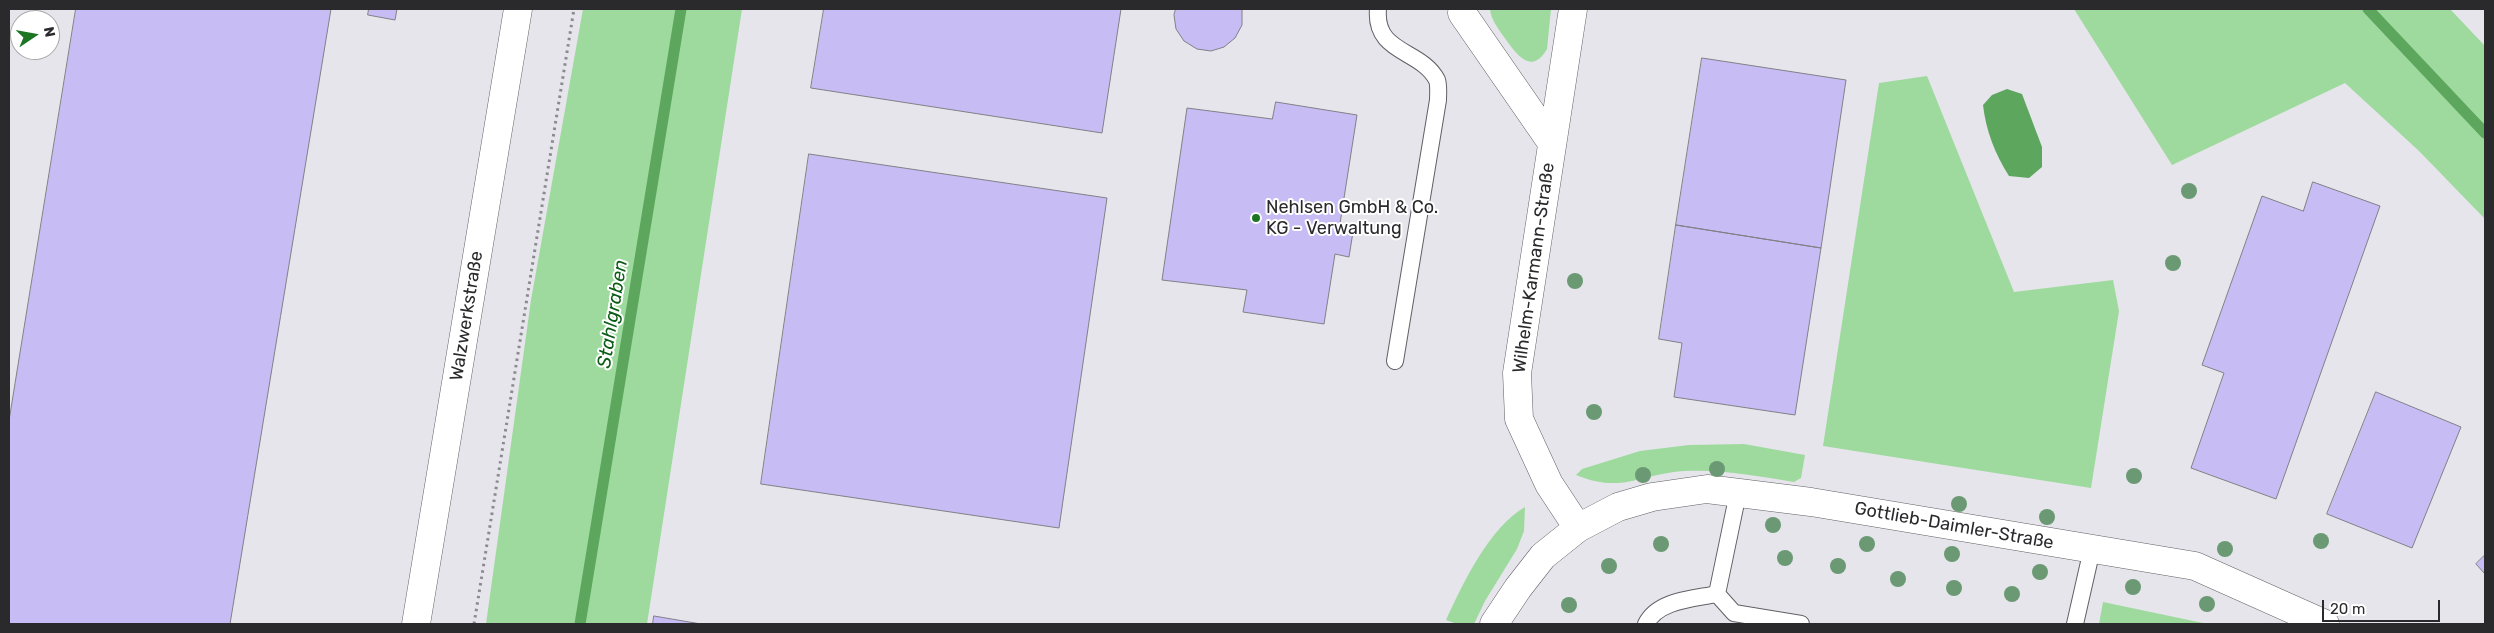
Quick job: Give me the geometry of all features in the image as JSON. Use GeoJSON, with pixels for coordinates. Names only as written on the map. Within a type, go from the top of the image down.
{"type":"FeatureCollection","features":[{"type":"Feature","properties":{"kind":"street","name":"Walzwerkstraße"},"geometry":{"type":"LineString","coordinates":[[416,624],[518,9]]}},
{"type":"Feature","properties":{"kind":"street","name":"Wilhelm-Karmann-Straße"},"geometry":{"type":"LineString","coordinates":[[1463,9],[1462,13],[1552,143]]}},
{"type":"Feature","properties":{"kind":"street","name":"Wilhelm-Karmann-Straße"},"geometry":{"type":"LineString","coordinates":[[1573,9],[1517,372],[1519,419],[1548,484],[1578,528]]}},
{"type":"Feature","properties":{"kind":"street","name":"Gottlieb-Daimler-Straße"},"geometry":{"type":"LineString","coordinates":[[1494,624],[1518,588],[1543,556],[1578,528],[1618,507],[1652,496],[1707,489],[1811,502],[2195,566],[2325,624]]}},
{"type":"Feature","properties":{"kind":"lane"},"geometry":{"type":"LineString","coordinates":[[1378,9],[1379,27],[1389,44],[1428,69],[1438,82],[1438,100],[1396,361]]}},
{"type":"Feature","properties":{"kind":"lane"},"geometry":{"type":"LineString","coordinates":[[1717,594],[1738,493]]}},
{"type":"Feature","properties":{"kind":"lane"},"geometry":{"type":"LineString","coordinates":[[2075,624],[2092,549]]}},
{"type":"Feature","properties":{"kind":"lane"},"geometry":{"type":"LineString","coordinates":[[1646,624],[1651,614],[1664,606],[1717,594]]}},
{"type":"Feature","properties":{"kind":"lane"},"geometry":{"type":"LineString","coordinates":[[1717,594],[1734,613],[1801,624]]}},
{"type":"Feature","properties":{"kind":"path"},"geometry":{"type":"LineString","coordinates":[[474,624],[574,9]]}},
{"type":"Feature","properties":{"kind":"shaded area"},"geometry":{"type":"Polygon","coordinates":[[[583,9],[742,9],[647,624],[486,624],[531,300],[583,9]]]}},
{"type":"Feature","properties":{"kind":"shaded area"},"geometry":{"type":"Polygon","coordinates":[[[1490,9],[1551,9],[1547,49],[1541,57],[1535,61],[1529,61],[1518,55],[1495,24],[1490,9]]]}},
{"type":"Feature","properties":{"kind":"shaded area"},"geometry":{"type":"Polygon","coordinates":[[[2074,9],[2450,9],[2485,46],[2485,219],[2419,151],[2345,83],[2172,165],[2074,9]]]}},
{"type":"Feature","properties":{"kind":"shaded area"},"geometry":{"type":"Polygon","coordinates":[[[1927,76],[2014,292],[2113,280],[2119,311],[2091,488],[1823,446],[1879,83],[1927,76]]]}},
{"type":"Feature","properties":{"kind":"shaded area"},"geometry":{"type":"Polygon","coordinates":[[[2007,89],[2022,94],[2042,147],[2042,167],[2029,178],[2009,176],[1995,151],[1986,124],[1983,105],[1992,95],[2007,89]]]}},
{"type":"Feature","properties":{"kind":"shaded area"},"geometry":{"type":"Polygon","coordinates":[[[1744,444],[1805,455],[1801,478],[1794,482],[1712,471],[1684,471],[1619,483],[1606,483],[1576,475],[1582,469],[1640,451],[1689,445],[1744,444]]]}},
{"type":"Feature","properties":{"kind":"shaded area"},"geometry":{"type":"Polygon","coordinates":[[[1525,507],[1524,531],[1517,549],[1485,601],[1474,624],[1457,624],[1446,620],[1478,557],[1500,528],[1525,507]]]}},
{"type":"Feature","properties":{"kind":"shaded area"},"geometry":{"type":"Polygon","coordinates":[[[2103,602],[2203,623],[2203,624],[2099,624],[2103,602]]]}},
{"type":"Feature","properties":{"kind":"building"},"geometry":{"type":"Polygon","coordinates":[[[76,9],[331,9],[230,624],[9,624],[9,421],[76,9]]]}},
{"type":"Feature","properties":{"kind":"building"},"geometry":{"type":"Polygon","coordinates":[[[369,9],[397,9],[395,20],[368,15],[369,9]]]}},
{"type":"Feature","properties":{"kind":"building"},"geometry":{"type":"Polygon","coordinates":[[[824,9],[1121,9],[1102,133],[811,88],[824,9]]]}},
{"type":"Feature","properties":{"kind":"building"},"geometry":{"type":"Polygon","coordinates":[[[1176,9],[1242,9],[1242,25],[1235,38],[1224,47],[1211,51],[1197,49],[1184,41],[1176,29],[1174,15],[1176,9]]]}},
{"type":"Feature","properties":{"kind":"building"},"geometry":{"type":"Polygon","coordinates":[[[1702,58],[1846,80],[1821,248],[1676,225],[1702,58]]]}},
{"type":"Feature","properties":{"kind":"building","name":"Nehlsen GmbH & Co. KG - Verwaltung"},"geometry":{"type":"Polygon","coordinates":[[[1276,102],[1357,115],[1339,230],[1353,232],[1349,257],[1335,254],[1324,324],[1243,312],[1247,290],[1162,280],[1187,108],[1272,119],[1276,102]]]}},
{"type":"Feature","properties":{"kind":"building"},"geometry":{"type":"Polygon","coordinates":[[[809,154],[1107,198],[1059,528],[761,484],[809,154]]]}},
{"type":"Feature","properties":{"kind":"building"},"geometry":{"type":"Polygon","coordinates":[[[2313,182],[2380,206],[2276,499],[2191,468],[2224,373],[2202,365],[2262,196],[2303,211],[2313,182]]]}},
{"type":"Feature","properties":{"kind":"building"},"geometry":{"type":"Polygon","coordinates":[[[1676,225],[1821,248],[1795,415],[1674,397],[1682,343],[1659,339],[1676,225]]]}},
{"type":"Feature","properties":{"kind":"building"},"geometry":{"type":"Polygon","coordinates":[[[2376,392],[2461,427],[2412,548],[2327,514],[2376,392]]]}},
{"type":"Feature","properties":{"kind":"building"},"geometry":{"type":"Polygon","coordinates":[[[2485,555],[2485,574],[2476,564],[2485,555]]]}},
{"type":"Feature","properties":{"kind":"building"},"geometry":{"type":"Polygon","coordinates":[[[654,616],[701,624],[653,624],[654,616]]]}},
{"type":"Feature","properties":{"kind":"waterway","name":"Stahlgraben"},"geometry":{"type":"LineString","coordinates":[[580,624],[681,9]]}},
{"type":"Feature","properties":{"kind":"waterway"},"geometry":{"type":"LineString","coordinates":[[2368,9],[2485,133]]}},
{"type":"Feature","properties":{"kind":"place","name":"Nehlsen GmbH & Co. KG - Verwaltung"},"geometry":{"type":"Point","coordinates":[1256,218]}}]}
